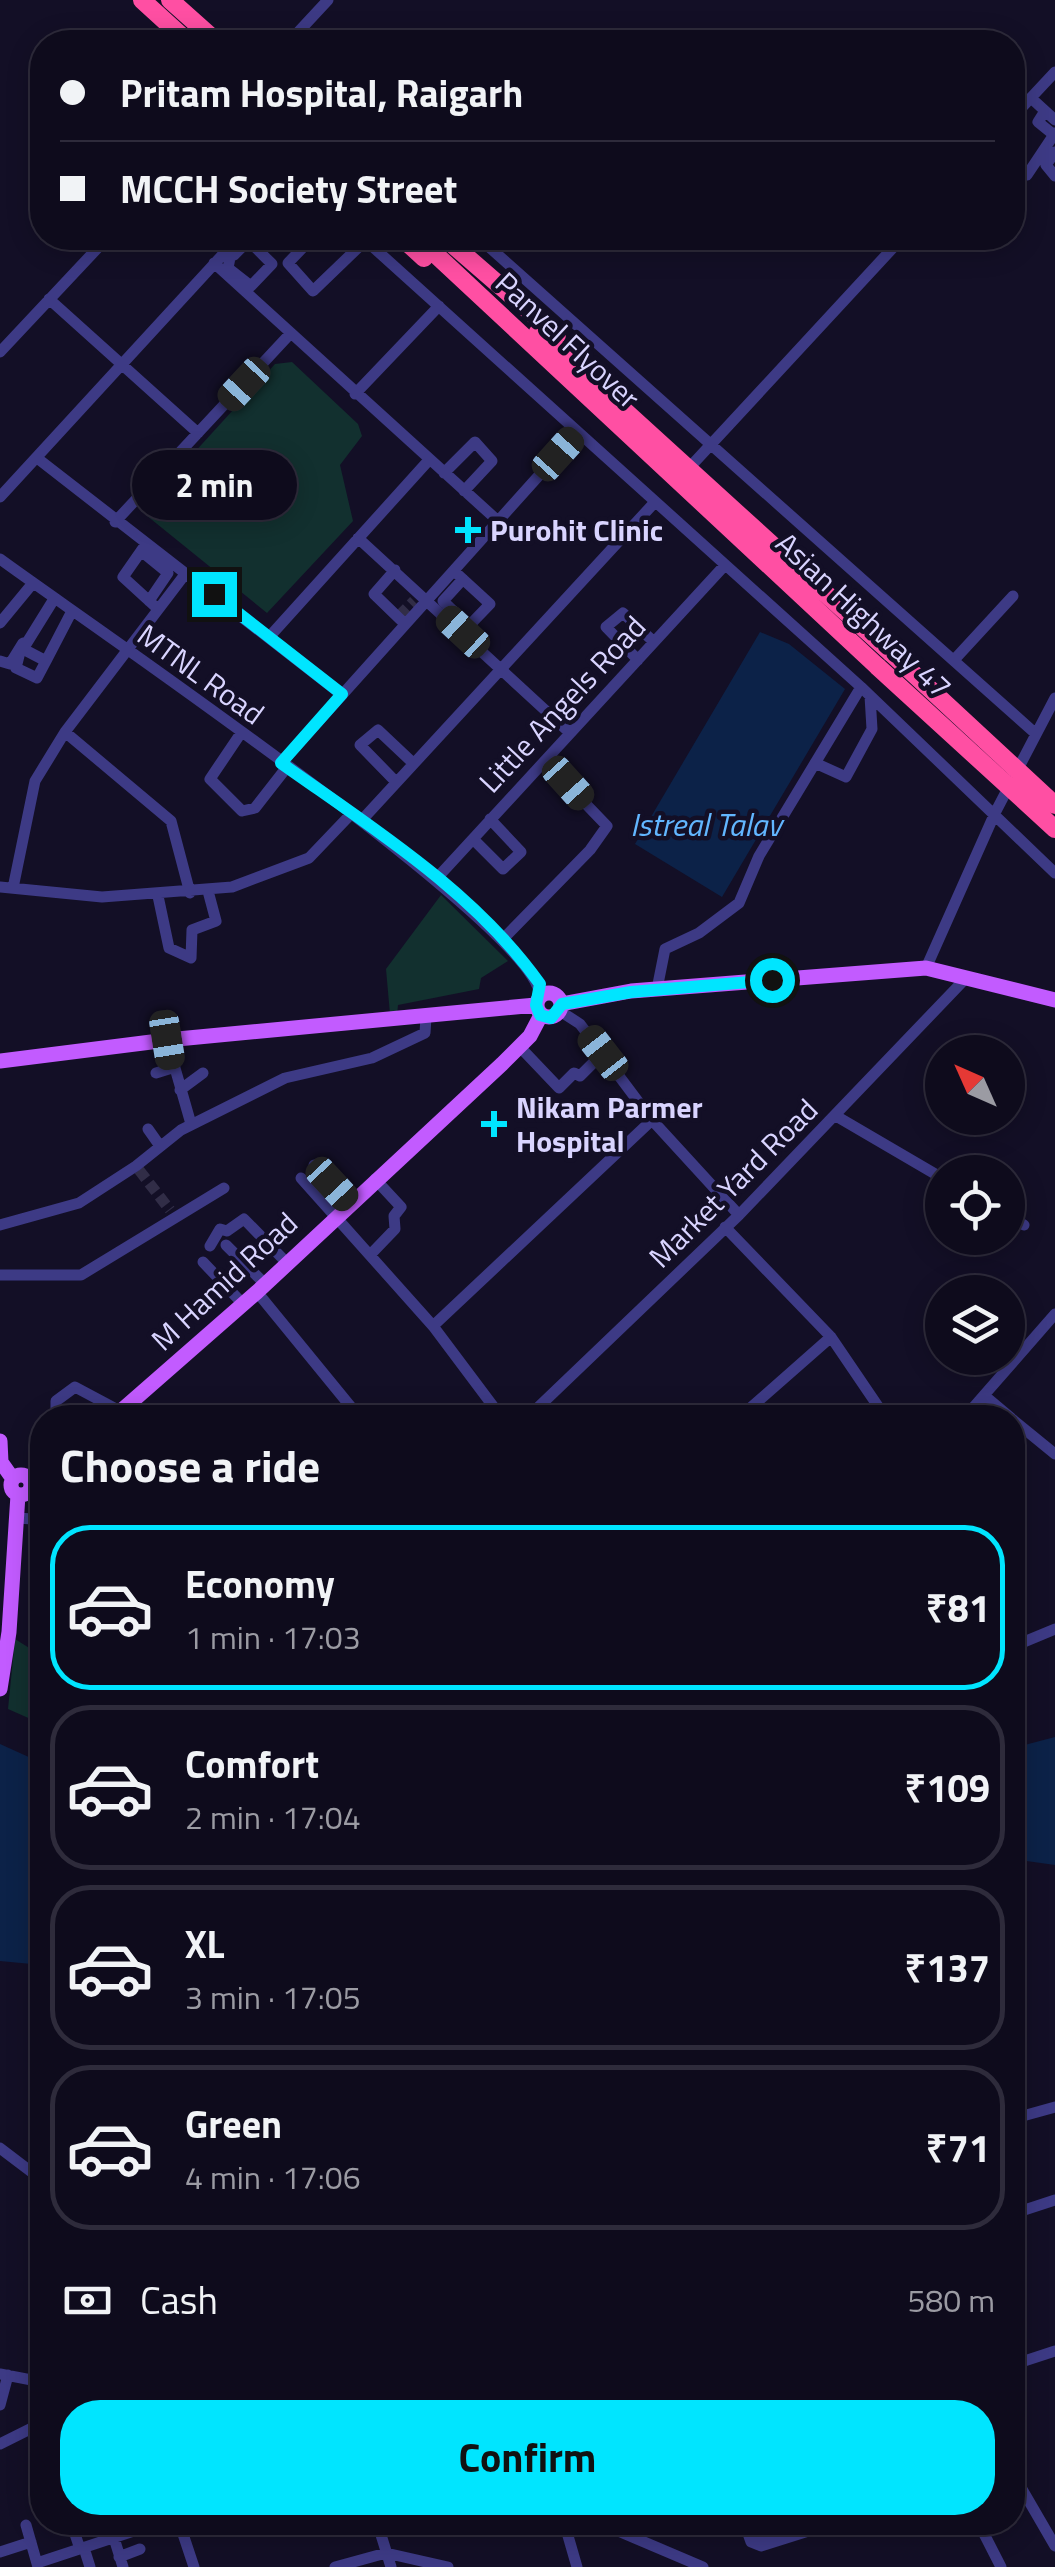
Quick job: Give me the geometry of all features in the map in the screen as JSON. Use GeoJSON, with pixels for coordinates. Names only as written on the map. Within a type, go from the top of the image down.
{"type":"FeatureCollection","features":[{"type":"Feature","properties":{"kind":"highway"},"geometry":{"type":"LineString","coordinates":[[142,0],[175,30]]}},
{"type":"Feature","properties":{"kind":"highway"},"geometry":{"type":"LineString","coordinates":[[160,0],[194,30]]}},
{"type":"Feature","properties":{"kind":"highway"},"geometry":{"type":"LineString","coordinates":[[173,0],[207,30]]}},
{"type":"Feature","properties":{"kind":"highway"},"geometry":{"type":"LineString","coordinates":[[415,250],[594,414],[642,435]]}},
{"type":"Feature","properties":{"kind":"highway","name":"Panvel Flyover"},"geometry":{"type":"LineString","coordinates":[[432,250],[605,401]]}},
{"type":"Feature","properties":{"kind":"highway","name":"Panvel Flyover"},"geometry":{"type":"LineString","coordinates":[[447,250],[642,435]]}},
{"type":"Feature","properties":{"kind":"highway"},"geometry":{"type":"LineString","coordinates":[[459,250],[617,388],[642,435]]}},
{"type":"Feature","properties":{"kind":"highway","name":"Asian Highway 47"},"geometry":{"type":"LineString","coordinates":[[642,435],[690,466],[1055,829]]}},
{"type":"Feature","properties":{"kind":"highway","name":"Asian Highway 47"},"geometry":{"type":"LineString","coordinates":[[642,435],[885,660],[1055,805]]}},
{"type":"Feature","properties":{"kind":"main road"},"geometry":{"type":"LineString","coordinates":[[0,1061],[167,1040],[539,1006],[552,993],[561,1008],[657,989],[926,968],[1055,1000]]}},
{"type":"Feature","properties":{"kind":"main road","name":"M Hamid Road"},"geometry":{"type":"LineString","coordinates":[[127,1405],[261,1288],[520,1046],[539,1006]]}},
{"type":"Feature","properties":{"kind":"main road"},"geometry":{"type":"LineString","coordinates":[[0,1441],[1,1462],[26,1483],[11,1515],[0,1688]]}},
{"type":"Feature","properties":{"kind":"street"},"geometry":{"type":"LineString","coordinates":[[300,30],[328,0]]}},
{"type":"Feature","properties":{"kind":"street"},"geometry":{"type":"LineString","coordinates":[[1025,104],[1055,72]]}},
{"type":"Feature","properties":{"kind":"street"},"geometry":{"type":"LineString","coordinates":[[1025,174],[1054,134],[1038,122],[1050,115],[1031,98]]}},
{"type":"Feature","properties":{"kind":"street"},"geometry":{"type":"LineString","coordinates":[[1055,152],[1046,165],[1055,176]]}},
{"type":"Feature","properties":{"kind":"street"},"geometry":{"type":"LineString","coordinates":[[0,352],[96,250]]}},
{"type":"Feature","properties":{"kind":"street"},"geometry":{"type":"LineString","coordinates":[[0,497],[226,250],[230,258],[228,268],[244,288]]}},
{"type":"Feature","properties":{"kind":"street"},"geometry":{"type":"LineString","coordinates":[[244,288],[251,286],[272,264],[254,250]]}},
{"type":"Feature","properties":{"kind":"street"},"geometry":{"type":"LineString","coordinates":[[301,250],[288,264],[313,291],[353,250]]}},
{"type":"Feature","properties":{"kind":"street"},"geometry":{"type":"LineString","coordinates":[[376,250],[866,691],[1055,873]]}},
{"type":"Feature","properties":{"kind":"street"},"geometry":{"type":"LineString","coordinates":[[494,250],[1036,734]]}},
{"type":"Feature","properties":{"kind":"street"},"geometry":{"type":"LineString","coordinates":[[690,466],[891,250]]}},
{"type":"Feature","properties":{"kind":"street"},"geometry":{"type":"LineString","coordinates":[[214,262],[429,460],[447,470],[498,522]]}},
{"type":"Feature","properties":{"kind":"street"},"geometry":{"type":"LineString","coordinates":[[49,300],[198,433]]}},
{"type":"Feature","properties":{"kind":"street"},"geometry":{"type":"LineString","coordinates":[[356,394],[439,306]]}},
{"type":"Feature","properties":{"kind":"street"},"geometry":{"type":"LineString","coordinates":[[115,522],[290,334]]}},
{"type":"Feature","properties":{"kind":"street"},"geometry":{"type":"LineString","coordinates":[[240,733],[210,778],[242,811],[255,808],[284,765],[402,618],[458,575],[498,522],[578,432]]}},
{"type":"Feature","properties":{"kind":"street"},"geometry":{"type":"LineString","coordinates":[[447,470],[472,442],[492,458],[461,488]]}},
{"type":"Feature","properties":{"kind":"street"},"geometry":{"type":"LineString","coordinates":[[37,458],[143,548],[186,573],[271,635],[342,694]]}},
{"type":"Feature","properties":{"kind":"street"},"geometry":{"type":"LineString","coordinates":[[271,635],[429,460]]}},
{"type":"Feature","properties":{"kind":"street"},"geometry":{"type":"LineString","coordinates":[[186,573],[154,605],[126,651],[65,732],[30,790],[7,888],[102,897],[190,893],[249,883],[309,858],[396,782],[655,502]]}},
{"type":"Feature","properties":{"kind":"street"},"geometry":{"type":"LineString","coordinates":[[358,538],[464,627],[570,733]]}},
{"type":"Feature","properties":{"kind":"street"},"geometry":{"type":"LineString","coordinates":[[143,548],[122,577],[154,605]]}},
{"type":"Feature","properties":{"kind":"street","name":"MTNL Road"},"geometry":{"type":"LineString","coordinates":[[0,559],[437,878],[502,940],[540,984],[539,1006]]}},
{"type":"Feature","properties":{"kind":"street"},"geometry":{"type":"LineString","coordinates":[[160,560],[168,576],[164,592]]}},
{"type":"Feature","properties":{"kind":"street","name":"Little Angels Road"},"geometry":{"type":"LineString","coordinates":[[437,878],[725,565]]}},
{"type":"Feature","properties":{"kind":"street"},"geometry":{"type":"LineString","coordinates":[[395,570],[374,591],[402,618]]}},
{"type":"Feature","properties":{"kind":"street"},"geometry":{"type":"LineString","coordinates":[[458,575],[490,604],[464,627]]}},
{"type":"Feature","properties":{"kind":"street"},"geometry":{"type":"LineString","coordinates":[[0,622],[33,583]]}},
{"type":"Feature","properties":{"kind":"street"},"geometry":{"type":"LineString","coordinates":[[954,660],[1013,596]]}},
{"type":"Feature","properties":{"kind":"street"},"geometry":{"type":"LineString","coordinates":[[53,598],[16,668],[36,678],[72,611]]}},
{"type":"Feature","properties":{"kind":"street"},"geometry":{"type":"LineString","coordinates":[[0,661],[10,664],[53,598]]}},
{"type":"Feature","properties":{"kind":"street"},"geometry":{"type":"LineString","coordinates":[[638,660],[606,627],[623,613],[654,642]]}},
{"type":"Feature","properties":{"kind":"street"},"geometry":{"type":"LineString","coordinates":[[23,649],[46,661]]}},
{"type":"Feature","properties":{"kind":"street"},"geometry":{"type":"LineString","coordinates":[[657,989],[664,949],[699,933],[739,904],[759,856],[815,764],[866,691]]}},
{"type":"Feature","properties":{"kind":"street"},"geometry":{"type":"LineString","coordinates":[[815,764],[846,777],[872,729],[866,691]]}},
{"type":"Feature","properties":{"kind":"street"},"geometry":{"type":"LineString","coordinates":[[926,968],[995,813],[1055,698]]}},
{"type":"Feature","properties":{"kind":"street"},"geometry":{"type":"LineString","coordinates":[[396,782],[360,746],[378,730],[413,763]]}},
{"type":"Feature","properties":{"kind":"street"},"geometry":{"type":"LineString","coordinates":[[65,732],[171,820],[190,893]]}},
{"type":"Feature","properties":{"kind":"street"},"geometry":{"type":"LineString","coordinates":[[502,940],[590,850],[607,826],[556,773]]}},
{"type":"Feature","properties":{"kind":"street"},"geometry":{"type":"LineString","coordinates":[[158,896],[169,948],[191,958],[192,930],[216,920],[208,890]]}},
{"type":"Feature","properties":{"kind":"street","name":"Market Yard Road"},"geometry":{"type":"LineString","coordinates":[[540,1405],[739,1214],[967,977]]}},
{"type":"Feature","properties":{"kind":"street"},"geometry":{"type":"LineString","coordinates":[[561,1008],[580,1024],[652,1120],[739,1214]]}},
{"type":"Feature","properties":{"kind":"street"},"geometry":{"type":"LineString","coordinates":[[0,1224],[79,1204],[138,1168],[191,1124],[295,1075],[378,1055],[424,1034],[426,1017]]}},
{"type":"Feature","properties":{"kind":"street"},"geometry":{"type":"LineString","coordinates":[[167,1040],[191,1124]]}},
{"type":"Feature","properties":{"kind":"street"},"geometry":{"type":"LineString","coordinates":[[520,1046],[559,1088],[571,1075],[580,1076],[603,1053]]}},
{"type":"Feature","properties":{"kind":"street"},"geometry":{"type":"LineString","coordinates":[[156,1073],[172,1068]]}},
{"type":"Feature","properties":{"kind":"street"},"geometry":{"type":"LineString","coordinates":[[180,1090],[203,1073]]}},
{"type":"Feature","properties":{"kind":"street"},"geometry":{"type":"LineString","coordinates":[[836,1116],[925,1168]]}},
{"type":"Feature","properties":{"kind":"street"},"geometry":{"type":"LineString","coordinates":[[433,1326],[652,1120]]}},
{"type":"Feature","properties":{"kind":"street"},"geometry":{"type":"LineString","coordinates":[[148,1129],[165,1144]]}},
{"type":"Feature","properties":{"kind":"street"},"geometry":{"type":"LineString","coordinates":[[314,1164],[349,1202]]}},
{"type":"Feature","properties":{"kind":"street"},"geometry":{"type":"LineString","coordinates":[[301,1178],[433,1326],[492,1405]]}},
{"type":"Feature","properties":{"kind":"street"},"geometry":{"type":"LineString","coordinates":[[371,1254],[395,1228],[394,1216],[401,1207],[375,1179]]}},
{"type":"Feature","properties":{"kind":"street"},"geometry":{"type":"LineString","coordinates":[[0,1275],[81,1276],[174,1215],[224,1188]]}},
{"type":"Feature","properties":{"kind":"street"},"geometry":{"type":"LineString","coordinates":[[210,1246],[220,1230],[227,1231],[244,1219],[288,1263]]}},
{"type":"Feature","properties":{"kind":"street"},"geometry":{"type":"LineString","coordinates":[[725,1227],[830,1337],[877,1405]]}},
{"type":"Feature","properties":{"kind":"street"},"geometry":{"type":"LineString","coordinates":[[226,1244],[350,1405]]}},
{"type":"Feature","properties":{"kind":"street"},"geometry":{"type":"LineString","coordinates":[[203,1262],[243,1304]]}},
{"type":"Feature","properties":{"kind":"street"},"geometry":{"type":"LineString","coordinates":[[977,1405],[1055,1314]]}},
{"type":"Feature","properties":{"kind":"street"},"geometry":{"type":"LineString","coordinates":[[754,1405],[830,1337]]}},
{"type":"Feature","properties":{"kind":"street"},"geometry":{"type":"LineString","coordinates":[[56,1405],[75,1387],[103,1405]]}},
{"type":"Feature","properties":{"kind":"street"},"geometry":{"type":"LineString","coordinates":[[986,1396],[997,1405]]}},
{"type":"Feature","properties":{"kind":"street"},"geometry":{"type":"LineString","coordinates":[[1025,1429],[1055,1454]]}},
{"type":"Feature","properties":{"kind":"street"},"geometry":{"type":"LineString","coordinates":[[1025,1642],[1055,1630]]}},
{"type":"Feature","properties":{"kind":"street"},"geometry":{"type":"LineString","coordinates":[[1025,2115],[1055,2107]]}},
{"type":"Feature","properties":{"kind":"street"},"geometry":{"type":"LineString","coordinates":[[0,2148],[30,2171]]}},
{"type":"Feature","properties":{"kind":"street"},"geometry":{"type":"LineString","coordinates":[[1025,2210],[1055,2200]]}},
{"type":"Feature","properties":{"kind":"street"},"geometry":{"type":"LineString","coordinates":[[1025,2361],[1055,2352]]}},
{"type":"Feature","properties":{"kind":"street"},"geometry":{"type":"LineString","coordinates":[[0,2406],[4,2375],[30,2380]]}},
{"type":"Feature","properties":{"kind":"street"},"geometry":{"type":"LineString","coordinates":[[0,2444],[30,2429]]}},
{"type":"Feature","properties":{"kind":"street"},"geometry":{"type":"LineString","coordinates":[[1025,2494],[1055,2546]]}},
{"type":"Feature","properties":{"kind":"street"},"geometry":{"type":"LineString","coordinates":[[0,2552],[30,2531]]}},
{"type":"Feature","properties":{"kind":"street"},"geometry":{"type":"LineString","coordinates":[[32,2535],[37,2565],[79,2546],[121,2535]]}},
{"type":"Feature","properties":{"kind":"street"},"geometry":{"type":"LineString","coordinates":[[75,2535],[90,2567]]}},
{"type":"Feature","properties":{"kind":"street"},"geometry":{"type":"LineString","coordinates":[[183,2535],[194,2567]]}},
{"type":"Feature","properties":{"kind":"street"},"geometry":{"type":"LineString","coordinates":[[381,2535],[391,2567]]}},
{"type":"Feature","properties":{"kind":"street"},"geometry":{"type":"LineString","coordinates":[[568,2535],[578,2567]]}},
{"type":"Feature","properties":{"kind":"street"},"geometry":{"type":"LineString","coordinates":[[628,2535],[704,2567]]}},
{"type":"Feature","properties":{"kind":"street"},"geometry":{"type":"LineString","coordinates":[[749,2535],[751,2542],[772,2535]]}},
{"type":"Feature","properties":{"kind":"street"},"geometry":{"type":"LineString","coordinates":[[757,2535],[759,2542]]}},
{"type":"Feature","properties":{"kind":"street"},"geometry":{"type":"LineString","coordinates":[[985,2535],[1001,2567]]}},
{"type":"Feature","properties":{"kind":"street"},"geometry":{"type":"LineString","coordinates":[[112,2539],[120,2564],[140,2549]]}},
{"type":"Feature","properties":{"kind":"street"},"geometry":{"type":"LineString","coordinates":[[335,2567],[386,2553],[448,2567]]}},
{"type":"Feature","properties":{"kind":"green space"},"geometry":{"type":"Polygon","coordinates":[[[292,362],[358,424],[362,436],[340,465],[353,521],[267,613],[141,511],[275,364],[292,362]]]}},
{"type":"Feature","properties":{"kind":"green space"},"geometry":{"type":"Polygon","coordinates":[[[441,895],[508,961],[481,978],[479,989],[398,1005],[397,1015],[390,1014],[386,969],[441,895]]]}},
{"type":"Feature","properties":{"kind":"green space"},"geometry":{"type":"Polygon","coordinates":[[[15,1639],[30,1648],[30,1719],[8,1709],[15,1639]]]}},
{"type":"Feature","properties":{"kind":"water","name":"Istreal Talav"},"geometry":{"type":"Polygon","coordinates":[[[760,632],[789,644],[845,689],[722,897],[635,844],[760,632]]]}},
{"type":"Feature","properties":{"kind":"water"},"geometry":{"type":"Polygon","coordinates":[[[1055,1737],[1055,1865],[1025,1861],[1025,1745],[1055,1737]]]}},
{"type":"Feature","properties":{"kind":"water"},"geometry":{"type":"Polygon","coordinates":[[[0,1744],[30,1758],[30,1964],[0,1961],[0,1744]]]}},
{"type":"Feature","properties":{"kind":"tunnel"},"geometry":{"type":"LineString","coordinates":[[399,616],[414,601]]}},
{"type":"Feature","properties":{"kind":"tunnel"},"geometry":{"type":"LineString","coordinates":[[139,1170],[170,1210]]}},
{"type":"Feature","properties":{"kind":"place","name":"Purohit Clinic"},"geometry":{"type":"Point","coordinates":[468,530]}},
{"type":"Feature","properties":{"kind":"place","name":"Nikam Parmer Hospital"},"geometry":{"type":"Point","coordinates":[494,1124]}},
{"type":"Feature","properties":{"kind":"route"},"geometry":{"type":"LineString","coordinates":[[214,594],[342,694],[281,763],[437,878],[502,940],[540,984],[536,1005],[540,1015],[551,1018],[560,1012],[562,1004],[631,992],[772,980]]}}]}
